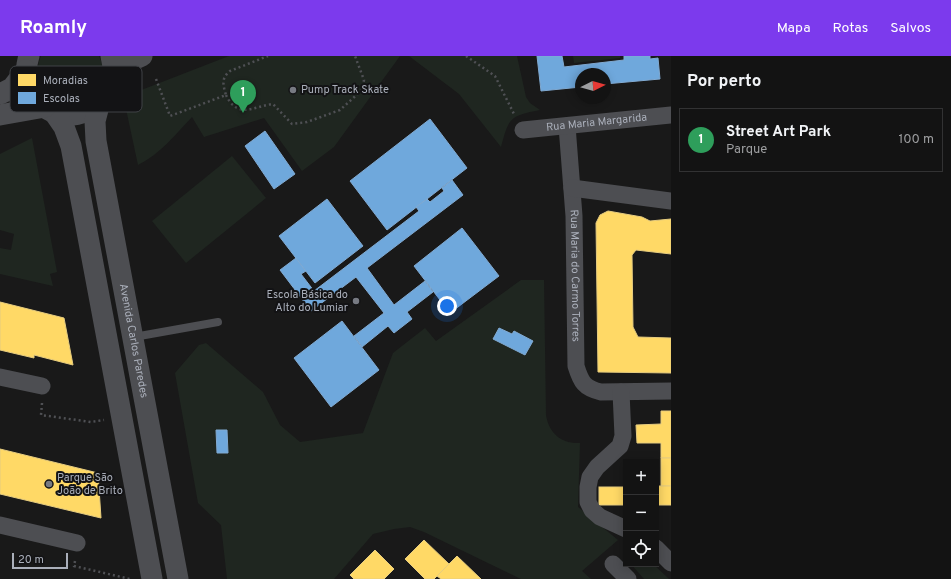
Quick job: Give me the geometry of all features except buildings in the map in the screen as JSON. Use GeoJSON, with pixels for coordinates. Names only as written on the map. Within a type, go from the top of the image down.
{"type":"FeatureCollection","features":[{"type":"Feature","properties":{"kind":"street"},"geometry":{"type":"LineString","coordinates":[[111,56],[112,66]]}},
{"type":"Feature","properties":{"kind":"street"},"geometry":{"type":"LineString","coordinates":[[126,66],[131,61],[142,56]]}},
{"type":"Feature","properties":{"kind":"street"},"geometry":{"type":"LineString","coordinates":[[0,94],[10,89]]}},
{"type":"Feature","properties":{"kind":"street"},"geometry":{"type":"LineString","coordinates":[[0,115],[24,112]]}},
{"type":"Feature","properties":{"kind":"street"},"geometry":{"type":"LineString","coordinates":[[52,112],[64,127],[71,146],[152,579]]}},
{"type":"Feature","properties":{"kind":"street"},"geometry":{"type":"LineString","coordinates":[[59,112],[69,115],[86,112]]}},
{"type":"Feature","properties":{"kind":"street","name":"Avenida Carlos Paredes"},"geometry":{"type":"LineString","coordinates":[[97,112],[95,121],[96,141],[178,579]]}},
{"type":"Feature","properties":{"kind":"street","name":"Rua Maria Margarida"},"geometry":{"type":"LineString","coordinates":[[523,130],[671,115]]}},
{"type":"Feature","properties":{"kind":"street","name":"Rua Maria do Carmo Torres"},"geometry":{"type":"LineString","coordinates":[[567,126],[574,216],[576,366],[581,380],[592,390],[601,392],[671,392]]}},
{"type":"Feature","properties":{"kind":"street"},"geometry":{"type":"LineString","coordinates":[[572,188],[671,201]]}},
{"type":"Feature","properties":{"kind":"street"},"geometry":{"type":"LineString","coordinates":[[0,377],[42,386]]}},
{"type":"Feature","properties":{"kind":"street"},"geometry":{"type":"LineString","coordinates":[[621,392],[623,436],[620,446],[597,467],[590,477],[588,502],[592,510],[600,517],[623,528]]}},
{"type":"Feature","properties":{"kind":"street"},"geometry":{"type":"LineString","coordinates":[[0,525],[77,542]]}},
{"type":"Feature","properties":{"kind":"street"},"geometry":{"type":"LineString","coordinates":[[659,551],[671,563]]}},
{"type":"Feature","properties":{"kind":"street"},"geometry":{"type":"LineString","coordinates":[[613,564],[628,579]]}},
{"type":"Feature","properties":{"kind":"lane"},"geometry":{"type":"LineString","coordinates":[[132,338],[218,322]]}},
{"type":"Feature","properties":{"kind":"path"},"geometry":{"type":"LineString","coordinates":[[268,56],[226,74],[223,82],[226,95],[228,100],[240,110],[248,110],[273,104],[292,124],[308,122],[340,110],[362,90],[364,80],[355,56]]}},
{"type":"Feature","properties":{"kind":"path"},"geometry":{"type":"LineString","coordinates":[[466,56],[495,76],[523,130]]}},
{"type":"Feature","properties":{"kind":"path"},"geometry":{"type":"LineString","coordinates":[[156,79],[170,116],[226,95]]}},
{"type":"Feature","properties":{"kind":"path"},"geometry":{"type":"LineString","coordinates":[[42,386],[41,415],[91,422]]}},
{"type":"Feature","properties":{"kind":"path"},"geometry":{"type":"LineString","coordinates":[[77,542],[74,566],[130,579]]}},
{"type":"Feature","properties":{"kind":"shaded area"},"geometry":{"type":"Polygon","coordinates":[[[41,56],[99,56],[102,66],[39,66],[41,56]]]}},
{"type":"Feature","properties":{"kind":"shaded area"},"geometry":{"type":"Polygon","coordinates":[[[229,56],[400,56],[334,147],[302,171],[264,118],[204,137],[192,117],[160,150],[146,161],[138,165],[127,112],[142,112],[142,90],[229,56]]]}},
{"type":"Feature","properties":{"kind":"shaded area"},"geometry":{"type":"Polygon","coordinates":[[[409,56],[517,56],[526,97],[530,103],[540,110],[522,114],[512,120],[506,130],[501,147],[459,94],[409,56]]]}},
{"type":"Feature","properties":{"kind":"shaded area"},"geometry":{"type":"Polygon","coordinates":[[[573,56],[620,56],[620,58],[574,63],[573,56]]]}},
{"type":"Feature","properties":{"kind":"shaded area"},"geometry":{"type":"Polygon","coordinates":[[[32,138],[57,272],[50,274],[53,286],[0,274],[0,248],[11,250],[14,234],[0,230],[0,154],[32,138]]]}},
{"type":"Feature","properties":{"kind":"shaded area"},"geometry":{"type":"Polygon","coordinates":[[[232,156],[266,198],[186,263],[152,221],[232,156]]]}},
{"type":"Feature","properties":{"kind":"shaded area"},"geometry":{"type":"Polygon","coordinates":[[[521,280],[544,280],[546,415],[550,427],[557,436],[567,442],[580,443],[578,507],[618,540],[582,571],[591,579],[521,579],[424,532],[410,527],[373,534],[334,579],[227,579],[221,525],[198,503],[175,373],[199,345],[206,343],[263,392],[280,425],[300,442],[363,433],[393,353],[425,328],[436,341],[521,280]],[[227,430],[216,431],[217,453],[228,453],[227,430]]]}},
{"type":"Feature","properties":{"kind":"shaded area"},"geometry":{"type":"Polygon","coordinates":[[[634,567],[656,567],[669,579],[644,579],[634,567]]]}},
{"type":"Feature","properties":{"kind":"place","name":"Pump Track Skate"},"geometry":{"type":"Point","coordinates":[293,90]}},
{"type":"Feature","properties":{"kind":"place","name":"Street Art Park"},"geometry":{"type":"Point","coordinates":[243,113]}},
{"type":"Feature","properties":{"kind":"place","name":"Escola Básica do Alto do Lumiar"},"geometry":{"type":"Point","coordinates":[356,301]}},
{"type":"Feature","properties":{"kind":"place","name":"Parque São João de Brito"},"geometry":{"type":"Point","coordinates":[49,484]}}]}
